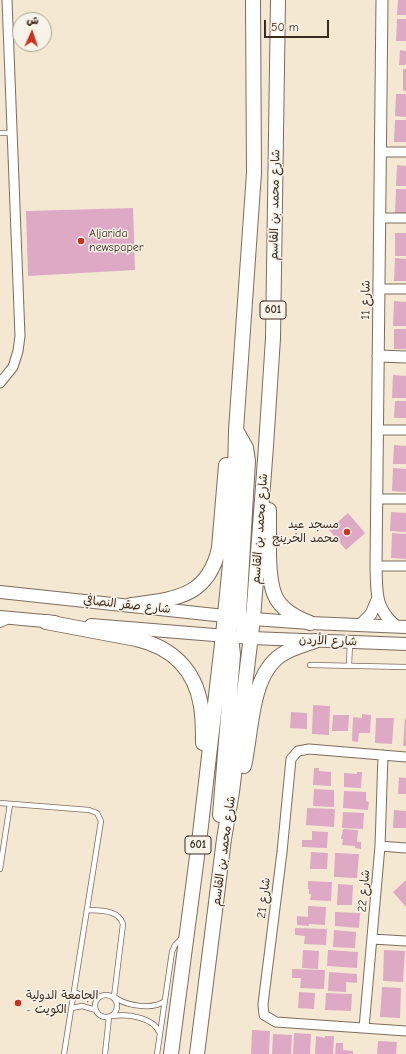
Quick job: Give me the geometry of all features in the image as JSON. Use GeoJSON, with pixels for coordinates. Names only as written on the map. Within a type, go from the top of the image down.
{"type":"FeatureCollection","features":[{"type":"Feature","properties":{"kind":"main road","name":"شارع محمد بن القاسم"},"geometry":{"type":"LineString","coordinates":[[224,617],[234,523],[236,430],[254,173],[254,59],[252,0]]}},
{"type":"Feature","properties":{"kind":"main road","name":"شارع محمد بن القاسم"},"geometry":{"type":"LineString","coordinates":[[246,619],[266,446],[273,338],[278,0]]}},
{"type":"Feature","properties":{"kind":"main road"},"geometry":{"type":"LineString","coordinates":[[254,173],[264,165],[268,166],[272,171],[266,303],[268,321],[273,338]]}},
{"type":"Feature","properties":{"kind":"main road"},"geometry":{"type":"LineString","coordinates":[[131,605],[176,598],[187,594],[205,579],[211,570],[219,548],[228,450],[236,430]]}},
{"type":"Feature","properties":{"kind":"main road"},"geometry":{"type":"LineString","coordinates":[[236,430],[246,448],[248,461],[245,632],[251,638]]}},
{"type":"Feature","properties":{"kind":"main road"},"geometry":{"type":"LineString","coordinates":[[266,446],[269,472],[270,584],[282,607],[297,618],[310,623]]}},
{"type":"Feature","properties":{"kind":"main road","name":"شارع صقر النصافي"},"geometry":{"type":"LineString","coordinates":[[0,592],[131,605],[246,619]]}},
{"type":"Feature","properties":{"kind":"main road","name":"شارع صقر النصافي"},"geometry":{"type":"LineString","coordinates":[[0,617],[251,638]]}},
{"type":"Feature","properties":{"kind":"main road"},"geometry":{"type":"LineString","coordinates":[[224,617],[227,636],[233,655],[220,815],[224,839]]}},
{"type":"Feature","properties":{"kind":"main road","name":"شارع الأردن"},"geometry":{"type":"LineString","coordinates":[[246,619],[401,626]]}},
{"type":"Feature","properties":{"kind":"main road"},"geometry":{"type":"LineString","coordinates":[[46,622],[151,642],[171,653],[180,661],[197,691],[201,706],[203,744],[199,801],[200,834]]}},
{"type":"Feature","properties":{"kind":"main road","name":"601"},"geometry":{"type":"LineString","coordinates":[[171,1054],[227,636]]}},
{"type":"Feature","properties":{"kind":"main road","name":"شارع محمد بن القاسم"},"geometry":{"type":"LineString","coordinates":[[197,1054],[251,638]]}},
{"type":"Feature","properties":{"kind":"main road","name":"شارع الأردن"},"geometry":{"type":"LineString","coordinates":[[251,638],[406,644]]}},
{"type":"Feature","properties":{"kind":"main road"},"geometry":{"type":"LineString","coordinates":[[232,792],[239,779],[244,764],[258,692],[263,675],[268,667],[281,654],[298,646],[315,641]]}},
{"type":"Feature","properties":{"kind":"street"},"geometry":{"type":"LineString","coordinates":[[0,383],[13,367],[18,351],[20,336],[7,0]]}},
{"type":"Feature","properties":{"kind":"street","name":"شارع 11"},"geometry":{"type":"LineString","coordinates":[[382,0],[377,430],[377,600],[384,615],[401,626]]}},
{"type":"Feature","properties":{"kind":"street"},"geometry":{"type":"LineString","coordinates":[[380,152],[406,152]]}},
{"type":"Feature","properties":{"kind":"street"},"geometry":{"type":"LineString","coordinates":[[380,218],[406,218]]}},
{"type":"Feature","properties":{"kind":"street"},"geometry":{"type":"LineString","coordinates":[[379,289],[406,288]]}},
{"type":"Feature","properties":{"kind":"street"},"geometry":{"type":"LineString","coordinates":[[378,356],[406,356]]}},
{"type":"Feature","properties":{"kind":"street"},"geometry":{"type":"LineString","coordinates":[[377,430],[406,430]]}},
{"type":"Feature","properties":{"kind":"street"},"geometry":{"type":"LineString","coordinates":[[377,499],[406,499]]}},
{"type":"Feature","properties":{"kind":"street"},"geometry":{"type":"LineString","coordinates":[[376,566],[406,566]]}},
{"type":"Feature","properties":{"kind":"street"},"geometry":{"type":"LineString","coordinates":[[360,625],[371,614],[377,600]]}},
{"type":"Feature","properties":{"kind":"street","name":"شارع 21"},"geometry":{"type":"LineString","coordinates":[[406,757],[309,749],[298,751],[292,759],[282,852],[262,1004],[264,1015],[276,1022],[406,1031]]}},
{"type":"Feature","properties":{"kind":"street","name":"شارع 22"},"geometry":{"type":"LineString","coordinates":[[364,1028],[380,846],[383,755]]}},
{"type":"Feature","properties":{"kind":"street"},"geometry":{"type":"LineString","coordinates":[[380,846],[406,848]]}},
{"type":"Feature","properties":{"kind":"street"},"geometry":{"type":"LineString","coordinates":[[372,939],[406,941]]}},
{"type":"Feature","properties":{"kind":"lane"},"geometry":{"type":"LineString","coordinates":[[0,133],[13,133]]}},
{"type":"Feature","properties":{"kind":"lane"},"geometry":{"type":"LineString","coordinates":[[0,625],[15,618]]}},
{"type":"Feature","properties":{"kind":"lane"},"geometry":{"type":"LineString","coordinates":[[349,665],[350,642]]}},
{"type":"Feature","properties":{"kind":"lane"},"geometry":{"type":"LineString","coordinates":[[310,665],[406,666]]}},
{"type":"Feature","properties":{"kind":"lane"},"geometry":{"type":"LineString","coordinates":[[0,803],[89,810],[97,813],[101,821],[64,1054]]}},
{"type":"Feature","properties":{"kind":"lane"},"geometry":{"type":"LineString","coordinates":[[0,869],[10,804]]}},
{"type":"Feature","properties":{"kind":"lane"},"geometry":{"type":"LineString","coordinates":[[87,910],[115,913],[123,924],[114,997],[118,1004],[118,1008],[110,1017],[105,1054]]}},
{"type":"Feature","properties":{"kind":"lane"},"geometry":{"type":"LineString","coordinates":[[157,1054],[173,949],[177,942],[186,935]]}},
{"type":"Feature","properties":{"kind":"lane"},"geometry":{"type":"LineString","coordinates":[[74,992],[84,996],[100,996],[107,994],[127,1003],[150,1007],[165,1001]]}},
{"type":"Feature","properties":{"kind":"lane"},"geometry":{"type":"LineString","coordinates":[[100,996],[95,1003],[96,1010],[102,1017],[126,1016],[151,1022],[158,1029],[160,1034]]}},
{"type":"Feature","properties":{"kind":"lane"},"geometry":{"type":"LineString","coordinates":[[72,1008],[86,1007],[96,1010]]}},
{"type":"Feature","properties":{"kind":"building"},"geometry":{"type":"Polygon","coordinates":[[[398,0],[406,0],[406,15],[397,15],[398,0]]]}},
{"type":"Feature","properties":{"kind":"building"},"geometry":{"type":"Polygon","coordinates":[[[397,19],[406,19],[406,41],[396,41],[397,19]]]}},
{"type":"Feature","properties":{"kind":"building"},"geometry":{"type":"Polygon","coordinates":[[[400,50],[406,51],[406,65],[399,65],[400,50]]]}},
{"type":"Feature","properties":{"kind":"building"},"geometry":{"type":"Polygon","coordinates":[[[403,69],[406,69],[406,91],[403,90],[403,69]]]}},
{"type":"Feature","properties":{"kind":"building"},"geometry":{"type":"Polygon","coordinates":[[[396,94],[406,94],[406,117],[395,116],[396,94]]]}},
{"type":"Feature","properties":{"kind":"building"},"geometry":{"type":"Polygon","coordinates":[[[395,120],[406,120],[406,142],[394,142],[395,120]]]}},
{"type":"Feature","properties":{"kind":"building"},"geometry":{"type":"Polygon","coordinates":[[[397,165],[406,166],[406,186],[396,186],[397,165]]]}},
{"type":"Feature","properties":{"kind":"building"},"geometry":{"type":"Polygon","coordinates":[[[396,189],[406,189],[406,213],[395,213],[396,189]]]}},
{"type":"Feature","properties":{"kind":"building","name":"Aljarida newspaper"},"geometry":{"type":"Polygon","coordinates":[[[133,208],[135,270],[28,276],[26,211],[133,208]]]}},
{"type":"Feature","properties":{"kind":"building"},"geometry":{"type":"Polygon","coordinates":[[[395,233],[406,233],[406,256],[395,256],[395,233]]]}},
{"type":"Feature","properties":{"kind":"building"},"geometry":{"type":"Polygon","coordinates":[[[395,258],[406,259],[406,281],[394,281],[395,258]]]}},
{"type":"Feature","properties":{"kind":"building"},"geometry":{"type":"Polygon","coordinates":[[[394,301],[406,302],[406,326],[393,326],[394,301]]]}},
{"type":"Feature","properties":{"kind":"building"},"geometry":{"type":"Polygon","coordinates":[[[394,329],[406,329],[406,349],[394,349],[394,329]]]}},
{"type":"Feature","properties":{"kind":"building"},"geometry":{"type":"Polygon","coordinates":[[[393,375],[406,376],[406,398],[392,398],[393,375]]]}},
{"type":"Feature","properties":{"kind":"building"},"geometry":{"type":"Polygon","coordinates":[[[395,401],[406,401],[406,418],[394,418],[395,401]]]}},
{"type":"Feature","properties":{"kind":"building"},"geometry":{"type":"Polygon","coordinates":[[[394,445],[406,446],[406,464],[393,464],[394,445]]]}},
{"type":"Feature","properties":{"kind":"building"},"geometry":{"type":"Polygon","coordinates":[[[393,468],[406,469],[406,492],[392,491],[393,468]]]}},
{"type":"Feature","properties":{"kind":"building"},"geometry":{"type":"Polygon","coordinates":[[[391,512],[406,513],[406,532],[390,531],[391,512]]]}},
{"type":"Feature","properties":{"kind":"building","name":"مسجد عيد محمد الخرينج"},"geometry":{"type":"Polygon","coordinates":[[[348,513],[365,533],[346,550],[329,530],[348,513]]]}},
{"type":"Feature","properties":{"kind":"building"},"geometry":{"type":"Polygon","coordinates":[[[392,533],[406,534],[406,559],[391,558],[392,533]]]}},
{"type":"Feature","properties":{"kind":"building"},"geometry":{"type":"Polygon","coordinates":[[[313,705],[330,706],[329,735],[312,734],[313,705]]]}},
{"type":"Feature","properties":{"kind":"building"},"geometry":{"type":"Polygon","coordinates":[[[291,712],[307,713],[307,729],[290,728],[291,712]]]}},
{"type":"Feature","properties":{"kind":"building"},"geometry":{"type":"Polygon","coordinates":[[[362,714],[371,715],[370,733],[359,733],[358,742],[352,741],[353,717],[362,718],[362,714]]]}},
{"type":"Feature","properties":{"kind":"building"},"geometry":{"type":"Polygon","coordinates":[[[333,715],[349,715],[348,731],[332,731],[333,715]]]}},
{"type":"Feature","properties":{"kind":"building"},"geometry":{"type":"Polygon","coordinates":[[[376,718],[394,718],[392,744],[375,743],[376,718]]]}},
{"type":"Feature","properties":{"kind":"building"},"geometry":{"type":"Polygon","coordinates":[[[405,718],[406,746],[403,746],[405,718]]]}},
{"type":"Feature","properties":{"kind":"building"},"geometry":{"type":"Polygon","coordinates":[[[314,768],[319,768],[319,771],[331,772],[331,786],[313,785],[314,768]]]}},
{"type":"Feature","properties":{"kind":"building"},"geometry":{"type":"Polygon","coordinates":[[[357,772],[362,772],[361,788],[344,787],[344,773],[357,774],[357,772]]]}},
{"type":"Feature","properties":{"kind":"building"},"geometry":{"type":"Polygon","coordinates":[[[399,777],[406,778],[406,794],[398,794],[399,777]]]}},
{"type":"Feature","properties":{"kind":"building"},"geometry":{"type":"Polygon","coordinates":[[[314,789],[334,790],[334,807],[313,806],[314,789]]]}},
{"type":"Feature","properties":{"kind":"building"},"geometry":{"type":"Polygon","coordinates":[[[344,791],[366,792],[366,801],[369,802],[368,810],[343,808],[344,791]]]}},
{"type":"Feature","properties":{"kind":"building"},"geometry":{"type":"Polygon","coordinates":[[[307,808],[335,809],[334,827],[306,825],[307,808]]]}},
{"type":"Feature","properties":{"kind":"building"},"geometry":{"type":"Polygon","coordinates":[[[394,810],[406,811],[406,828],[393,828],[394,810]]]}},
{"type":"Feature","properties":{"kind":"building"},"geometry":{"type":"Polygon","coordinates":[[[343,812],[364,813],[363,829],[342,828],[343,812]]]}},
{"type":"Feature","properties":{"kind":"building"},"geometry":{"type":"Polygon","coordinates":[[[343,829],[358,830],[357,842],[361,842],[361,849],[355,848],[355,846],[342,845],[343,839],[341,839],[343,829]]]}},
{"type":"Feature","properties":{"kind":"building"},"geometry":{"type":"Polygon","coordinates":[[[312,831],[328,832],[327,848],[302,847],[302,840],[312,840],[312,831]]]}},
{"type":"Feature","properties":{"kind":"building"},"geometry":{"type":"Polygon","coordinates":[[[311,852],[328,853],[327,869],[310,869],[311,852]]]}},
{"type":"Feature","properties":{"kind":"building"},"geometry":{"type":"Polygon","coordinates":[[[335,853],[359,854],[357,878],[334,877],[335,853]]]}},
{"type":"Feature","properties":{"kind":"building"},"geometry":{"type":"Polygon","coordinates":[[[406,880],[406,907],[393,892],[406,880]]]}},
{"type":"Feature","properties":{"kind":"building"},"geometry":{"type":"Polygon","coordinates":[[[308,881],[332,882],[331,901],[310,900],[311,894],[309,894],[308,881]]]}},
{"type":"Feature","properties":{"kind":"building"},"geometry":{"type":"Polygon","coordinates":[[[338,884],[353,885],[352,905],[337,905],[338,884]]]}},
{"type":"Feature","properties":{"kind":"building"},"geometry":{"type":"Polygon","coordinates":[[[308,906],[326,907],[325,925],[297,925],[297,916],[308,917],[308,906]]]}},
{"type":"Feature","properties":{"kind":"building"},"geometry":{"type":"Polygon","coordinates":[[[335,912],[360,913],[359,928],[335,926],[335,912]]]}},
{"type":"Feature","properties":{"kind":"building"},"geometry":{"type":"Polygon","coordinates":[[[295,928],[327,929],[326,945],[304,944],[305,936],[295,935],[295,928]]]}},
{"type":"Feature","properties":{"kind":"building"},"geometry":{"type":"Polygon","coordinates":[[[334,930],[356,932],[355,948],[333,947],[334,930]]]}},
{"type":"Feature","properties":{"kind":"building"},"geometry":{"type":"Polygon","coordinates":[[[303,950],[319,951],[318,969],[302,968],[303,950]]]}},
{"type":"Feature","properties":{"kind":"building"},"geometry":{"type":"Polygon","coordinates":[[[328,950],[358,952],[357,968],[327,966],[328,950]]]}},
{"type":"Feature","properties":{"kind":"building"},"geometry":{"type":"Polygon","coordinates":[[[384,950],[405,951],[403,982],[383,981],[384,950]]]}},
{"type":"Feature","properties":{"kind":"building"},"geometry":{"type":"Polygon","coordinates":[[[292,969],[325,970],[324,989],[300,988],[301,978],[292,978],[292,969]]]}},
{"type":"Feature","properties":{"kind":"building"},"geometry":{"type":"Polygon","coordinates":[[[329,972],[357,974],[357,983],[346,982],[346,992],[328,991],[329,972]]]}},
{"type":"Feature","properties":{"kind":"building"},"geometry":{"type":"Polygon","coordinates":[[[382,987],[401,988],[400,1018],[380,1017],[382,987]]]}},
{"type":"Feature","properties":{"kind":"building"},"geometry":{"type":"Polygon","coordinates":[[[299,992],[315,993],[314,1009],[298,1008],[299,992]]]}},
{"type":"Feature","properties":{"kind":"building"},"geometry":{"type":"Polygon","coordinates":[[[326,993],[352,994],[351,1011],[325,1010],[326,993]]]}},
{"type":"Feature","properties":{"kind":"building"},"geometry":{"type":"Polygon","coordinates":[[[252,1030],[270,1031],[269,1054],[251,1054],[252,1030]]]}},
{"type":"Feature","properties":{"kind":"building"},"geometry":{"type":"Polygon","coordinates":[[[294,1033],[311,1034],[310,1054],[293,1054],[294,1033]]]}},
{"type":"Feature","properties":{"kind":"building"},"geometry":{"type":"Polygon","coordinates":[[[273,1034],[292,1035],[291,1054],[272,1054],[273,1034]]]}},
{"type":"Feature","properties":{"kind":"building"},"geometry":{"type":"Polygon","coordinates":[[[316,1036],[325,1038],[325,1036],[334,1036],[333,1054],[315,1054],[316,1036]]]}},
{"type":"Feature","properties":{"kind":"building"},"geometry":{"type":"Polygon","coordinates":[[[378,1041],[397,1042],[396,1054],[377,1054],[378,1041]]]}},
{"type":"Feature","properties":{"kind":"building"},"geometry":{"type":"Polygon","coordinates":[[[336,1043],[343,1043],[343,1050],[353,1051],[353,1054],[335,1054],[336,1043]]]}},
{"type":"Feature","properties":{"kind":"place","name":"Aljarida newspaper"},"geometry":{"type":"Point","coordinates":[81,241]}},
{"type":"Feature","properties":{"kind":"place","name":"مسجد عيد محمد الخرينج"},"geometry":{"type":"Point","coordinates":[347,532]}},
{"type":"Feature","properties":{"kind":"place","name":"الجامعة الدولية - الكويت"},"geometry":{"type":"Point","coordinates":[18,1003]}}]}
